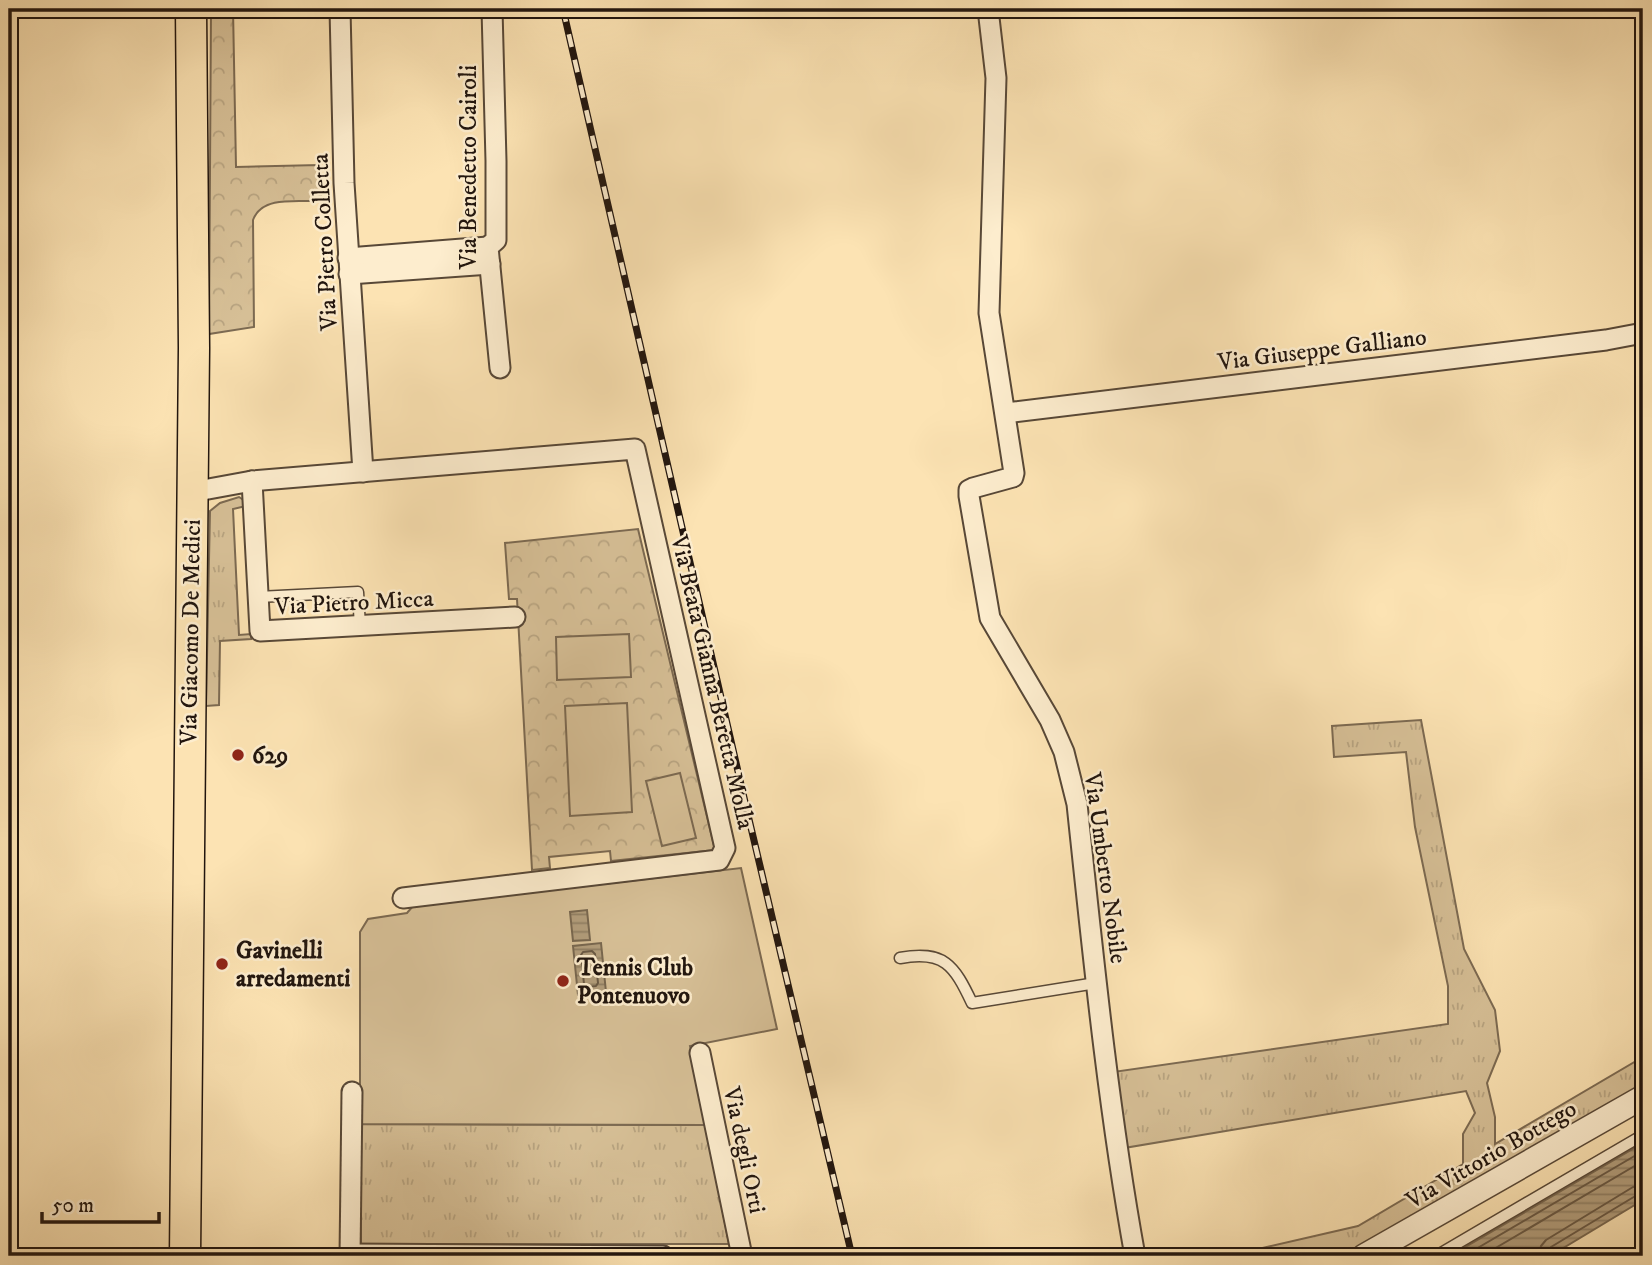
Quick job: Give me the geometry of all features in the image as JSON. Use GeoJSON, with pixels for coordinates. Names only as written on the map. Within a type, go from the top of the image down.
{"type":"FeatureCollection","features":[{"type":"Feature","properties":{"kind":"main road","name":"Via Giacomo De Medici"},"geometry":{"type":"LineString","coordinates":[[185,1256],[194,348],[191,9]]}},
{"type":"Feature","properties":{"kind":"street","name":"Via Pietro Colletta"},"geometry":{"type":"LineString","coordinates":[[340,9],[348,266],[363,472]]}},
{"type":"Feature","properties":{"kind":"street","name":"Via Benedetto Cairoli"},"geometry":{"type":"LineString","coordinates":[[492,9],[496,240],[489,255],[500,368]]}},
{"type":"Feature","properties":{"kind":"street"},"geometry":{"type":"LineString","coordinates":[[988,9],[996,78],[989,313],[1006,414]]}},
{"type":"Feature","properties":{"kind":"street"},"geometry":{"type":"LineString","coordinates":[[348,266],[489,255]]}},
{"type":"Feature","properties":{"kind":"street","name":"Via Giuseppe Galliano"},"geometry":{"type":"LineString","coordinates":[[1006,414],[1116,398],[1606,340],[1643,333]]}},
{"type":"Feature","properties":{"kind":"street","name":"Via Umberto Nobile"},"geometry":{"type":"LineString","coordinates":[[1006,414],[1013,477],[973,488],[969,490],[969,496],[990,618],[1050,720],[1072,779],[1117,1151],[1135,1256]]}},
{"type":"Feature","properties":{"kind":"street","name":"Via Beata Gianna Beretta Molla"},"geometry":{"type":"LineString","coordinates":[[363,472],[635,449],[725,848],[719,860],[403,898]]}},
{"type":"Feature","properties":{"kind":"street"},"geometry":{"type":"LineString","coordinates":[[192,492],[252,481],[363,472]]}},
{"type":"Feature","properties":{"kind":"street","name":"Via Pietro Micca"},"geometry":{"type":"LineString","coordinates":[[252,481],[260,631],[515,617]]}},
{"type":"Feature","properties":{"kind":"street","name":"Via degli Orti"},"geometry":{"type":"LineString","coordinates":[[700,1053],[742,1256]]}},
{"type":"Feature","properties":{"kind":"street"},"geometry":{"type":"LineString","coordinates":[[352,1092],[350,1255],[663,1256]]}},
{"type":"Feature","properties":{"kind":"street","name":"Via Vittorio Bottego"},"geometry":{"type":"LineString","coordinates":[[1364,1256],[1643,1097]]}},
{"type":"Feature","properties":{"kind":"lane"},"geometry":{"type":"LineString","coordinates":[[258,597],[358,592],[360,627]]}},
{"type":"Feature","properties":{"kind":"lane"},"geometry":{"type":"LineString","coordinates":[[900,958],[920,954],[942,958],[961,980],[972,1003],[1096,983]]}},
{"type":"Feature","properties":{"kind":"lane"},"geometry":{"type":"LineString","coordinates":[[1436,1256],[1643,1135]]}},
{"type":"Feature","properties":{"kind":"green space"},"geometry":{"type":"Polygon","coordinates":[[[211,9],[233,9],[236,167],[319,165],[321,201],[282,201],[258,212],[253,220],[254,327],[209,334],[211,9]]]}},
{"type":"Feature","properties":{"kind":"green space"},"geometry":{"type":"Polygon","coordinates":[[[239,497],[245,501],[246,506],[233,509],[239,635],[251,634],[251,639],[220,641],[219,705],[206,706],[210,511],[220,503],[239,497]]]}},
{"type":"Feature","properties":{"kind":"green space"},"geometry":{"type":"Polygon","coordinates":[[[638,529],[715,850],[611,861],[610,851],[549,857],[550,868],[532,870],[517,599],[509,599],[505,543],[638,529]]]}},
{"type":"Feature","properties":{"kind":"green space"},"geometry":{"type":"Polygon","coordinates":[[[629,634],[631,677],[557,680],[556,637],[629,634]]]}},
{"type":"Feature","properties":{"kind":"green space"},"geometry":{"type":"Polygon","coordinates":[[[627,703],[632,812],[570,816],[565,706],[627,703]]]}},
{"type":"Feature","properties":{"kind":"green space"},"geometry":{"type":"Polygon","coordinates":[[[1421,720],[1464,949],[1495,1010],[1500,1051],[1487,1083],[1495,1117],[1495,1144],[1643,1057],[1643,1085],[1345,1256],[1246,1256],[1245,1252],[1358,1226],[1463,1164],[1463,1134],[1475,1113],[1466,1091],[1124,1148],[1113,1072],[1448,1024],[1448,986],[1415,827],[1406,752],[1334,757],[1332,726],[1421,720]]]}},
{"type":"Feature","properties":{"kind":"green space"},"geometry":{"type":"Polygon","coordinates":[[[680,773],[696,838],[662,846],[646,781],[680,773]]]}},
{"type":"Feature","properties":{"kind":"green space","name":"Tennis Club Pontenuovo"},"geometry":{"type":"Polygon","coordinates":[[[741,868],[777,1029],[690,1046],[706,1125],[360,1124],[360,932],[368,919],[407,913],[413,906],[741,868]]]}},
{"type":"Feature","properties":{"kind":"green space"},"geometry":{"type":"Polygon","coordinates":[[[360,1124],[706,1125],[729,1244],[361,1244],[360,1124]]]}},
{"type":"Feature","properties":{"kind":"water"},"geometry":{"type":"Polygon","coordinates":[[[587,910],[590,940],[573,941],[570,912],[587,910]]]}},
{"type":"Feature","properties":{"kind":"water"},"geometry":{"type":"Polygon","coordinates":[[[601,943],[606,992],[578,995],[573,946],[601,943]]]}},
{"type":"Feature","properties":{"kind":"water"},"geometry":{"type":"Polygon","coordinates":[[[1643,1143],[1643,1200],[1550,1256],[1450,1256],[1643,1143]]]}},
{"type":"Feature","properties":{"kind":"railway"},"geometry":{"type":"LineString","coordinates":[[563,9],[852,1256]]}},
{"type":"Feature","properties":{"kind":"place","name":"629"},"geometry":{"type":"Point","coordinates":[238,755]}},
{"type":"Feature","properties":{"kind":"place","name":"Gavinelli arredamenti"},"geometry":{"type":"Point","coordinates":[222,964]}},
{"type":"Feature","properties":{"kind":"place","name":"Tennis Club Pontenuovo"},"geometry":{"type":"Point","coordinates":[563,981]}}]}
